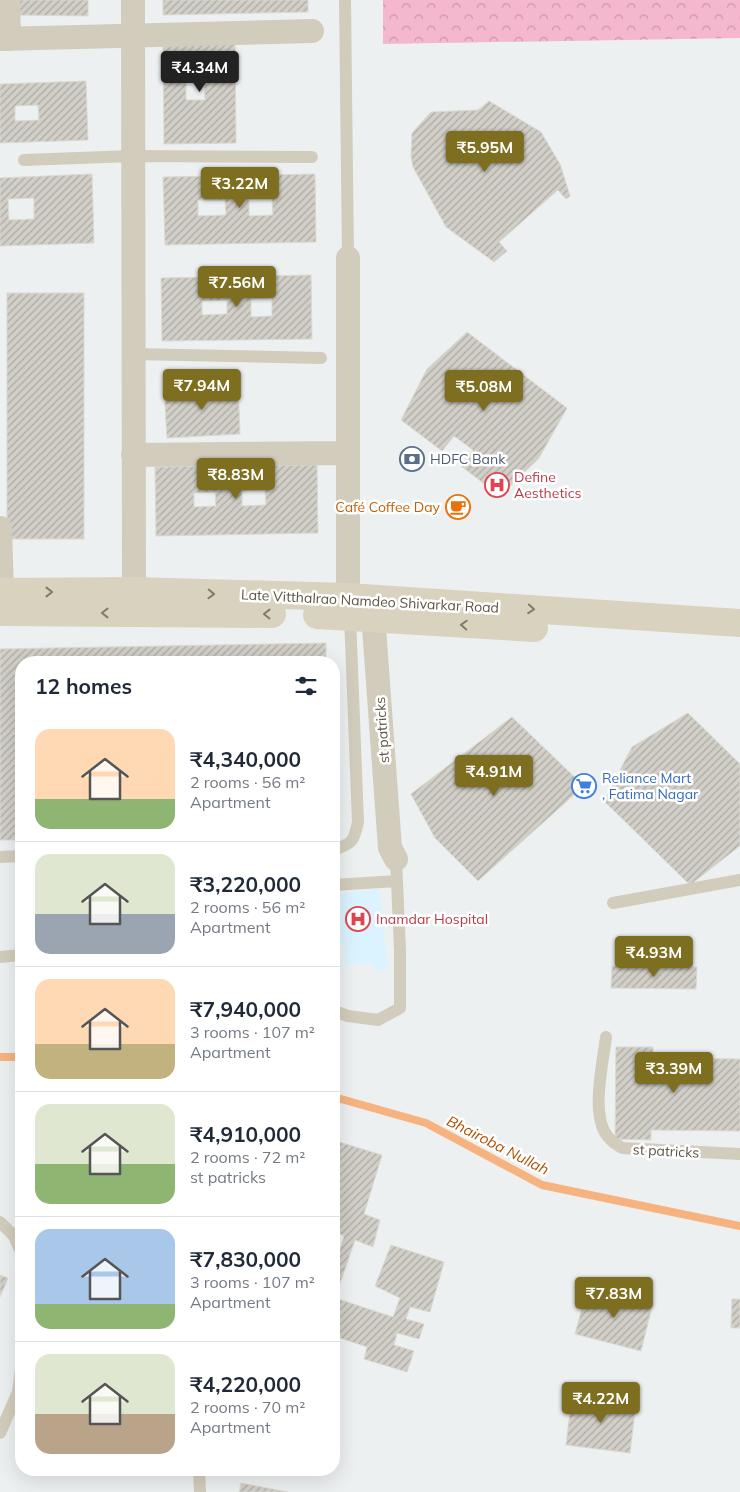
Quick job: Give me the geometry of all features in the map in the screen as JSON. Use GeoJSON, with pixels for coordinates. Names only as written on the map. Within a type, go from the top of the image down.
{"type":"FeatureCollection","features":[{"type":"Feature","properties":{"kind":"main road","name":"Late Vitthalrao Namdeo Shivarkar Road"},"geometry":{"type":"LineString","coordinates":[[1,599],[134,592],[740,638]]}},
{"type":"Feature","properties":{"kind":"main road","name":"Late Vitthalrao Namdeo Shivarkar Road"},"geometry":{"type":"LineString","coordinates":[[1,599],[361,608],[740,623]]}},
{"type":"Feature","properties":{"kind":"street"},"geometry":{"type":"LineString","coordinates":[[8,0],[4,39],[132,34],[312,32]]}},
{"type":"Feature","properties":{"kind":"street"},"geometry":{"type":"LineString","coordinates":[[133,0],[134,592]]}},
{"type":"Feature","properties":{"kind":"street","name":"st patricks"},"geometry":{"type":"LineString","coordinates":[[348,258],[348,453],[361,608],[390,848],[396,870]]}},
{"type":"Feature","properties":{"kind":"street"},"geometry":{"type":"LineString","coordinates":[[133,455],[348,453]]}},
{"type":"Feature","properties":{"kind":"street"},"geometry":{"type":"LineString","coordinates":[[0,528],[1,599]]}},
{"type":"Feature","properties":{"kind":"lane"},"geometry":{"type":"LineString","coordinates":[[345,0],[348,258]]}},
{"type":"Feature","properties":{"kind":"lane"},"geometry":{"type":"LineString","coordinates":[[24,160],[132,156],[312,157]]}},
{"type":"Feature","properties":{"kind":"lane"},"geometry":{"type":"LineString","coordinates":[[133,354],[321,358]]}},
{"type":"Feature","properties":{"kind":"lane"},"geometry":{"type":"LineString","coordinates":[[340,848],[348,845],[355,838],[358,822],[361,608]]}},
{"type":"Feature","properties":{"kind":"lane"},"geometry":{"type":"LineString","coordinates":[[0,857],[15,856]]}},
{"type":"Feature","properties":{"kind":"lane"},"geometry":{"type":"LineString","coordinates":[[340,884],[396,870],[400,1008],[378,1020],[340,1013]]}},
{"type":"Feature","properties":{"kind":"lane"},"geometry":{"type":"LineString","coordinates":[[613,903],[740,880]]}},
{"type":"Feature","properties":{"kind":"lane"},"geometry":{"type":"LineString","coordinates":[[0,957],[15,955]]}},
{"type":"Feature","properties":{"kind":"lane","name":"st patricks"},"geometry":{"type":"LineString","coordinates":[[606,1037],[598,1111],[601,1125],[609,1138],[622,1148],[740,1154]]}},
{"type":"Feature","properties":{"kind":"lane"},"geometry":{"type":"LineString","coordinates":[[0,1222],[15,1238]]}},
{"type":"Feature","properties":{"kind":"lane"},"geometry":{"type":"LineString","coordinates":[[0,1433],[15,1403]]}},
{"type":"Feature","properties":{"kind":"lane"},"geometry":{"type":"LineString","coordinates":[[199,1476],[200,1492]]}},
{"type":"Feature","properties":{"kind":"shaded area","name":"Inamdar Hospital"},"geometry":{"type":"Polygon","coordinates":[[[379,889],[388,969],[375,971],[373,963],[346,966],[344,945],[340,945],[340,893],[379,889]]]}},
{"type":"Feature","properties":{"kind":"green space"},"geometry":{"type":"Polygon","coordinates":[[[383,0],[740,0],[740,38],[383,44],[383,0]]]}},
{"type":"Feature","properties":{"kind":"building"},"geometry":{"type":"Polygon","coordinates":[[[16,0],[88,0],[88,16],[16,15],[16,0]]]}},
{"type":"Feature","properties":{"kind":"building"},"geometry":{"type":"Polygon","coordinates":[[[163,0],[308,0],[308,12],[163,15],[163,0]]]}},
{"type":"Feature","properties":{"kind":"building"},"geometry":{"type":"Polygon","coordinates":[[[235,41],[236,143],[164,144],[163,43],[235,41]],[[186,70],[186,100],[205,100],[204,70],[186,70]]]}},
{"type":"Feature","properties":{"kind":"building"},"geometry":{"type":"Polygon","coordinates":[[[86,81],[88,140],[0,143],[0,84],[86,81]],[[38,105],[15,106],[15,121],[39,120],[38,105]]]}},
{"type":"Feature","properties":{"kind":"building"},"geometry":{"type":"Polygon","coordinates":[[[489,101],[541,132],[560,164],[570,196],[566,199],[558,190],[499,242],[507,251],[494,262],[446,227],[413,167],[411,157],[412,133],[431,112],[478,110],[489,101]]]}},
{"type":"Feature","properties":{"kind":"building"},"geometry":{"type":"Polygon","coordinates":[[[92,174],[94,243],[0,246],[0,178],[92,174]],[[34,198],[8,199],[9,220],[34,219],[34,198]]]}},
{"type":"Feature","properties":{"kind":"building"},"geometry":{"type":"Polygon","coordinates":[[[315,174],[316,242],[165,245],[163,177],[315,174]],[[249,199],[249,216],[273,215],[272,199],[249,199]],[[198,200],[198,216],[226,215],[225,200],[198,200]]]}},
{"type":"Feature","properties":{"kind":"building"},"geometry":{"type":"Polygon","coordinates":[[[311,275],[312,339],[162,341],[161,278],[311,275]],[[272,298],[251,299],[251,317],[272,316],[272,298]],[[227,300],[202,301],[202,315],[227,314],[227,300]]]}},
{"type":"Feature","properties":{"kind":"building"},"geometry":{"type":"Polygon","coordinates":[[[7,293],[84,293],[84,539],[7,539],[7,293]]]}},
{"type":"Feature","properties":{"kind":"building"},"geometry":{"type":"Polygon","coordinates":[[[467,332],[567,408],[539,458],[500,496],[461,466],[473,450],[454,436],[442,451],[401,420],[427,369],[467,332]]]}},
{"type":"Feature","properties":{"kind":"building"},"geometry":{"type":"Polygon","coordinates":[[[238,384],[240,434],[167,438],[164,388],[238,384]]]}},
{"type":"Feature","properties":{"kind":"building"},"geometry":{"type":"Polygon","coordinates":[[[317,465],[318,533],[156,536],[155,467],[317,465]],[[265,490],[242,491],[242,506],[266,505],[265,490]],[[215,492],[194,493],[194,507],[216,506],[215,492]]]}},
{"type":"Feature","properties":{"kind":"building"},"geometry":{"type":"Polygon","coordinates":[[[326,643],[326,656],[15,656],[15,840],[0,840],[0,649],[326,643]]]}},
{"type":"Feature","properties":{"kind":"building"},"geometry":{"type":"Polygon","coordinates":[[[688,713],[740,764],[740,846],[690,885],[604,801],[632,747],[688,713]]]}},
{"type":"Feature","properties":{"kind":"building"},"geometry":{"type":"Polygon","coordinates":[[[512,717],[584,786],[478,881],[435,838],[411,794],[512,717]]]}},
{"type":"Feature","properties":{"kind":"building"},"geometry":{"type":"Polygon","coordinates":[[[612,966],[697,967],[696,989],[611,988],[612,966]]]}},
{"type":"Feature","properties":{"kind":"building"},"geometry":{"type":"Polygon","coordinates":[[[616,1047],[653,1047],[653,1058],[740,1059],[740,1131],[651,1130],[651,1140],[615,1139],[616,1047]]]}},
{"type":"Feature","properties":{"kind":"building"},"geometry":{"type":"Polygon","coordinates":[[[340,1142],[382,1155],[364,1214],[380,1220],[373,1247],[355,1240],[340,1284],[340,1249],[344,1236],[340,1234],[340,1142]]]}},
{"type":"Feature","properties":{"kind":"building"},"geometry":{"type":"Polygon","coordinates":[[[391,1245],[444,1262],[430,1312],[410,1307],[406,1319],[424,1324],[419,1339],[397,1333],[394,1345],[414,1351],[407,1372],[364,1359],[367,1347],[340,1338],[340,1300],[393,1317],[400,1298],[375,1286],[391,1245]]]}},
{"type":"Feature","properties":{"kind":"building"},"geometry":{"type":"Polygon","coordinates":[[[0,1275],[8,1278],[0,1297],[0,1275]]]}},
{"type":"Feature","properties":{"kind":"building"},"geometry":{"type":"Polygon","coordinates":[[[588,1286],[653,1303],[641,1351],[575,1334],[588,1286]]]}},
{"type":"Feature","properties":{"kind":"building"},"geometry":{"type":"Polygon","coordinates":[[[732,1299],[740,1299],[740,1328],[731,1328],[732,1299]]]}},
{"type":"Feature","properties":{"kind":"building"},"geometry":{"type":"Polygon","coordinates":[[[572,1395],[636,1403],[630,1453],[566,1445],[572,1395]]]}},
{"type":"Feature","properties":{"kind":"building"},"geometry":{"type":"Polygon","coordinates":[[[241,1483],[288,1492],[239,1492],[241,1483]]]}},
{"type":"Feature","properties":{"kind":"waterway","name":"Bhairoba Nullah"},"geometry":{"type":"LineString","coordinates":[[0,1057],[15,1057]]}},
{"type":"Feature","properties":{"kind":"waterway","name":"Bhairoba Nullah"},"geometry":{"type":"LineString","coordinates":[[340,1099],[426,1123],[542,1185],[740,1226]]}},
{"type":"Feature","properties":{"kind":"place","name":"HDFC Bank"},"geometry":{"type":"Point","coordinates":[412,459]}},
{"type":"Feature","properties":{"kind":"place","name":"Define Aesthetics"},"geometry":{"type":"Point","coordinates":[497,485]}},
{"type":"Feature","properties":{"kind":"place","name":"Café Coffee Day"},"geometry":{"type":"Point","coordinates":[458,507]}},
{"type":"Feature","properties":{"kind":"place","name":"Reliance Mart , Fatima Nagar"},"geometry":{"type":"Point","coordinates":[584,786]}},
{"type":"Feature","properties":{"kind":"place","name":"Inamdar Hospital"},"geometry":{"type":"Point","coordinates":[358,919]}}]}
